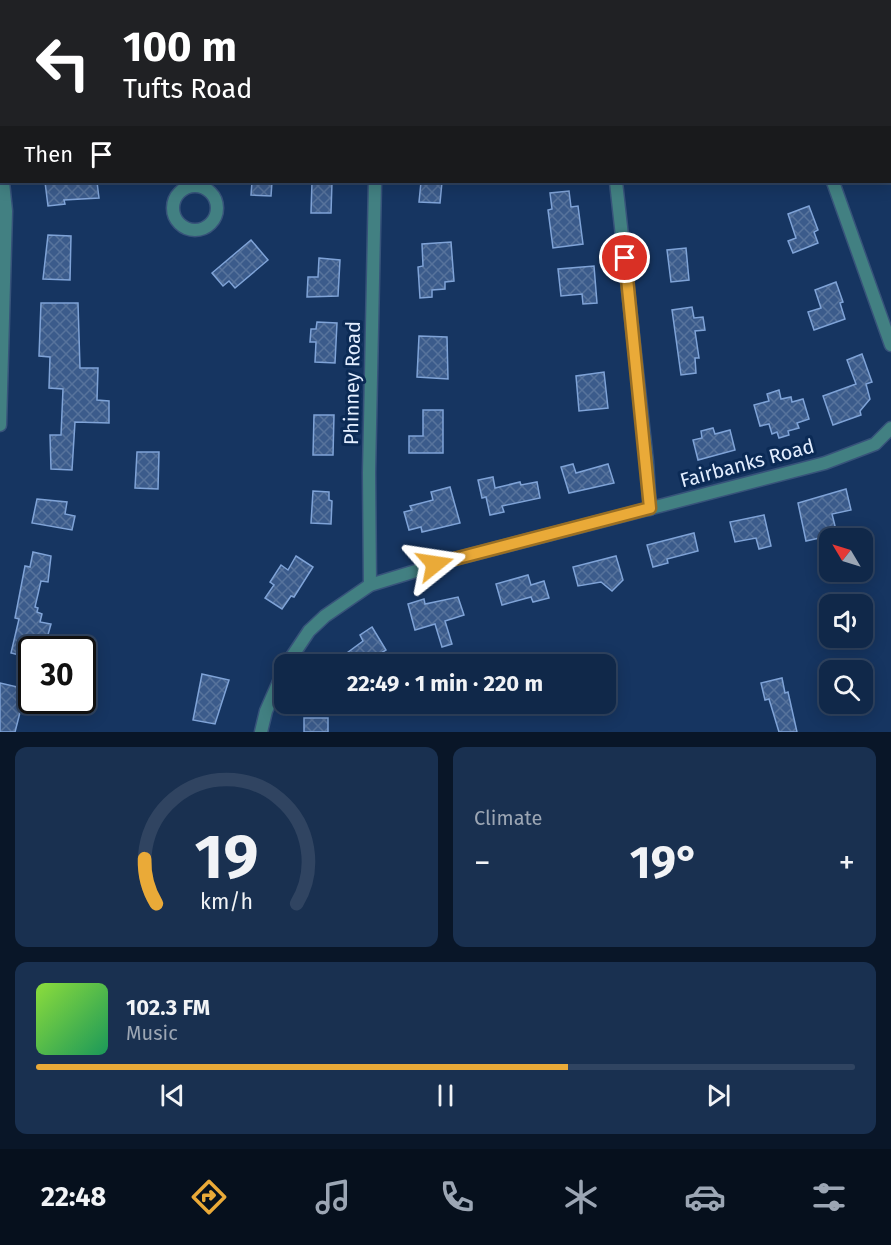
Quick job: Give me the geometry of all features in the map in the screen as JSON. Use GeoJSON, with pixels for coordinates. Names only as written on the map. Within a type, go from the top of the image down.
{"type":"FeatureCollection","features":[{"type":"Feature","properties":{"kind":"street"},"geometry":{"type":"LineString","coordinates":[[0,425],[6,211],[3,183]]}},
{"type":"Feature","properties":{"kind":"street","name":"Phinney Road"},"geometry":{"type":"LineString","coordinates":[[370,585],[369,508],[375,183]]}},
{"type":"Feature","properties":{"kind":"street"},"geometry":{"type":"LineString","coordinates":[[616,183],[650,508]]}},
{"type":"Feature","properties":{"kind":"street"},"geometry":{"type":"LineString","coordinates":[[833,183],[891,345]]}},
{"type":"Feature","properties":{"kind":"street","name":"Fairbanks Road"},"geometry":{"type":"LineString","coordinates":[[294,654],[309,631],[325,616],[370,585],[414,570],[860,452],[874,444],[891,428]]}},
{"type":"Feature","properties":{"kind":"street","name":"Fairbanks Road"},"geometry":{"type":"LineString","coordinates":[[261,732],[266,711],[274,693]]}},
{"type":"Feature","properties":{"kind":"building"},"geometry":{"type":"Polygon","coordinates":[[[45,183],[97,183],[99,198],[64,200],[65,204],[48,206],[45,183]]]}},
{"type":"Feature","properties":{"kind":"building"},"geometry":{"type":"Polygon","coordinates":[[[252,183],[272,183],[271,196],[251,195],[252,183]]]}},
{"type":"Feature","properties":{"kind":"building"},"geometry":{"type":"Polygon","coordinates":[[[312,183],[332,183],[331,213],[311,213],[312,183]]]}},
{"type":"Feature","properties":{"kind":"building"},"geometry":{"type":"Polygon","coordinates":[[[421,183],[442,183],[440,203],[419,202],[421,183]]]}},
{"type":"Feature","properties":{"kind":"building"},"geometry":{"type":"Polygon","coordinates":[[[569,191],[571,207],[578,206],[583,244],[553,248],[548,210],[552,209],[550,193],[569,191]]]}},
{"type":"Feature","properties":{"kind":"building"},"geometry":{"type":"Polygon","coordinates":[[[809,206],[818,230],[814,232],[818,243],[793,253],[788,241],[796,238],[788,214],[809,206]]]}},
{"type":"Feature","properties":{"kind":"building"},"geometry":{"type":"Polygon","coordinates":[[[48,235],[71,236],[70,280],[43,279],[48,235]]]}},
{"type":"Feature","properties":{"kind":"building"},"geometry":{"type":"Polygon","coordinates":[[[251,240],[268,260],[235,288],[229,281],[223,286],[212,273],[251,240]]]}},
{"type":"Feature","properties":{"kind":"building"},"geometry":{"type":"Polygon","coordinates":[[[451,242],[454,281],[445,282],[445,289],[432,290],[432,297],[420,298],[418,267],[423,266],[422,244],[451,242]]]}},
{"type":"Feature","properties":{"kind":"building"},"geometry":{"type":"Polygon","coordinates":[[[686,248],[689,280],[671,282],[667,250],[686,248]]]}},
{"type":"Feature","properties":{"kind":"building"},"geometry":{"type":"Polygon","coordinates":[[[319,258],[340,260],[338,296],[307,297],[308,277],[318,277],[319,258]]]}},
{"type":"Feature","properties":{"kind":"building"},"geometry":{"type":"Polygon","coordinates":[[[594,266],[597,303],[583,304],[582,294],[561,296],[558,269],[594,266]]]}},
{"type":"Feature","properties":{"kind":"building"},"geometry":{"type":"Polygon","coordinates":[[[836,282],[843,302],[840,303],[845,319],[814,330],[808,312],[821,308],[815,290],[836,282]]]}},
{"type":"Feature","properties":{"kind":"building"},"geometry":{"type":"Polygon","coordinates":[[[41,303],[78,303],[80,368],[98,368],[97,400],[109,401],[109,423],[75,422],[72,470],[51,469],[50,435],[61,435],[63,389],[49,388],[50,357],[39,356],[41,303]]]}},
{"type":"Feature","properties":{"kind":"building"},"geometry":{"type":"Polygon","coordinates":[[[692,307],[694,318],[703,317],[705,330],[695,331],[699,358],[695,358],[696,373],[681,375],[672,310],[692,307]]]}},
{"type":"Feature","properties":{"kind":"building"},"geometry":{"type":"Polygon","coordinates":[[[317,322],[337,323],[335,363],[315,362],[316,342],[310,342],[311,329],[316,329],[317,322]]]}},
{"type":"Feature","properties":{"kind":"building"},"geometry":{"type":"Polygon","coordinates":[[[419,336],[447,337],[448,379],[417,377],[419,336]]]}},
{"type":"Feature","properties":{"kind":"building"},"geometry":{"type":"Polygon","coordinates":[[[862,354],[872,382],[866,384],[870,399],[860,411],[861,415],[833,425],[823,396],[856,384],[847,360],[862,354]]]}},
{"type":"Feature","properties":{"kind":"building"},"geometry":{"type":"Polygon","coordinates":[[[604,372],[608,408],[579,411],[576,376],[604,372]]]}},
{"type":"Feature","properties":{"kind":"building"},"geometry":{"type":"Polygon","coordinates":[[[779,390],[781,399],[791,397],[792,402],[803,399],[809,419],[797,423],[799,428],[788,431],[789,435],[779,438],[777,432],[772,434],[769,424],[760,426],[754,405],[769,401],[767,394],[779,390]]]}},
{"type":"Feature","properties":{"kind":"building"},"geometry":{"type":"Polygon","coordinates":[[[423,410],[443,410],[443,453],[409,453],[409,436],[423,436],[423,410]]]}},
{"type":"Feature","properties":{"kind":"building"},"geometry":{"type":"Polygon","coordinates":[[[314,415],[334,415],[333,455],[313,455],[314,415]]]}},
{"type":"Feature","properties":{"kind":"building"},"geometry":{"type":"Polygon","coordinates":[[[713,428],[715,434],[730,430],[735,450],[698,460],[693,440],[702,438],[701,431],[713,428]]]}},
{"type":"Feature","properties":{"kind":"building"},"geometry":{"type":"Polygon","coordinates":[[[137,452],[159,452],[158,489],[135,488],[137,452]]]}},
{"type":"Feature","properties":{"kind":"building"},"geometry":{"type":"Polygon","coordinates":[[[573,464],[576,473],[608,464],[614,483],[569,493],[561,467],[573,464]]]}},
{"type":"Feature","properties":{"kind":"building"},"geometry":{"type":"Polygon","coordinates":[[[493,477],[495,488],[520,482],[521,485],[537,482],[540,498],[502,506],[504,512],[490,515],[486,497],[482,498],[478,480],[493,477]]]}},
{"type":"Feature","properties":{"kind":"building"},"geometry":{"type":"Polygon","coordinates":[[[450,487],[460,523],[422,532],[421,527],[409,530],[404,512],[412,510],[410,506],[433,500],[431,492],[450,487]]]}},
{"type":"Feature","properties":{"kind":"building"},"geometry":{"type":"Polygon","coordinates":[[[846,489],[851,510],[832,514],[836,528],[819,528],[819,538],[806,541],[798,503],[846,489]]]}},
{"type":"Feature","properties":{"kind":"building"},"geometry":{"type":"Polygon","coordinates":[[[313,491],[329,492],[329,500],[332,501],[331,524],[311,523],[313,491]]]}},
{"type":"Feature","properties":{"kind":"building"},"geometry":{"type":"Polygon","coordinates":[[[37,499],[67,502],[65,514],[75,516],[72,530],[32,523],[37,499]]]}},
{"type":"Feature","properties":{"kind":"building"},"geometry":{"type":"Polygon","coordinates":[[[764,515],[771,546],[759,549],[756,538],[735,542],[730,522],[764,515]]]}},
{"type":"Feature","properties":{"kind":"building"},"geometry":{"type":"Polygon","coordinates":[[[694,533],[698,551],[667,559],[668,563],[653,567],[647,545],[694,533]]]}},
{"type":"Feature","properties":{"kind":"building"},"geometry":{"type":"Polygon","coordinates":[[[33,552],[51,556],[48,582],[41,581],[35,607],[38,608],[37,612],[42,614],[40,622],[51,624],[48,636],[18,636],[18,655],[11,653],[19,619],[15,618],[25,566],[30,567],[33,552]]]}},
{"type":"Feature","properties":{"kind":"building"},"geometry":{"type":"Polygon","coordinates":[[[296,556],[313,567],[294,597],[291,596],[282,609],[265,598],[274,585],[270,582],[281,565],[288,570],[296,556]]]}},
{"type":"Feature","properties":{"kind":"building"},"geometry":{"type":"Polygon","coordinates":[[[616,556],[623,580],[612,591],[601,582],[578,586],[573,567],[616,556]]]}},
{"type":"Feature","properties":{"kind":"building"},"geometry":{"type":"Polygon","coordinates":[[[528,575],[531,585],[544,581],[549,598],[533,602],[531,597],[502,605],[496,584],[528,575]]]}},
{"type":"Feature","properties":{"kind":"building"},"geometry":{"type":"Polygon","coordinates":[[[458,597],[464,615],[445,621],[452,644],[442,647],[435,624],[415,630],[408,604],[424,599],[425,604],[458,597]]]}},
{"type":"Feature","properties":{"kind":"building"},"geometry":{"type":"Polygon","coordinates":[[[372,627],[386,650],[379,654],[345,654],[363,641],[360,635],[372,627]]]}},
{"type":"Feature","properties":{"kind":"building"},"geometry":{"type":"Polygon","coordinates":[[[202,674],[229,680],[215,724],[193,720],[202,674]]]}},
{"type":"Feature","properties":{"kind":"building"},"geometry":{"type":"Polygon","coordinates":[[[782,678],[785,693],[788,692],[797,732],[779,732],[769,699],[765,700],[761,683],[782,678]]]}},
{"type":"Feature","properties":{"kind":"building"},"geometry":{"type":"Polygon","coordinates":[[[0,683],[18,687],[20,714],[15,732],[0,732],[0,683]]]}},
{"type":"Feature","properties":{"kind":"building"},"geometry":{"type":"Polygon","coordinates":[[[304,718],[328,718],[328,732],[304,732],[304,718]]]}},
{"type":"Feature","properties":{"kind":"route"},"geometry":{"type":"LineString","coordinates":[[435,564],[650,508],[625,258]]}}]}
